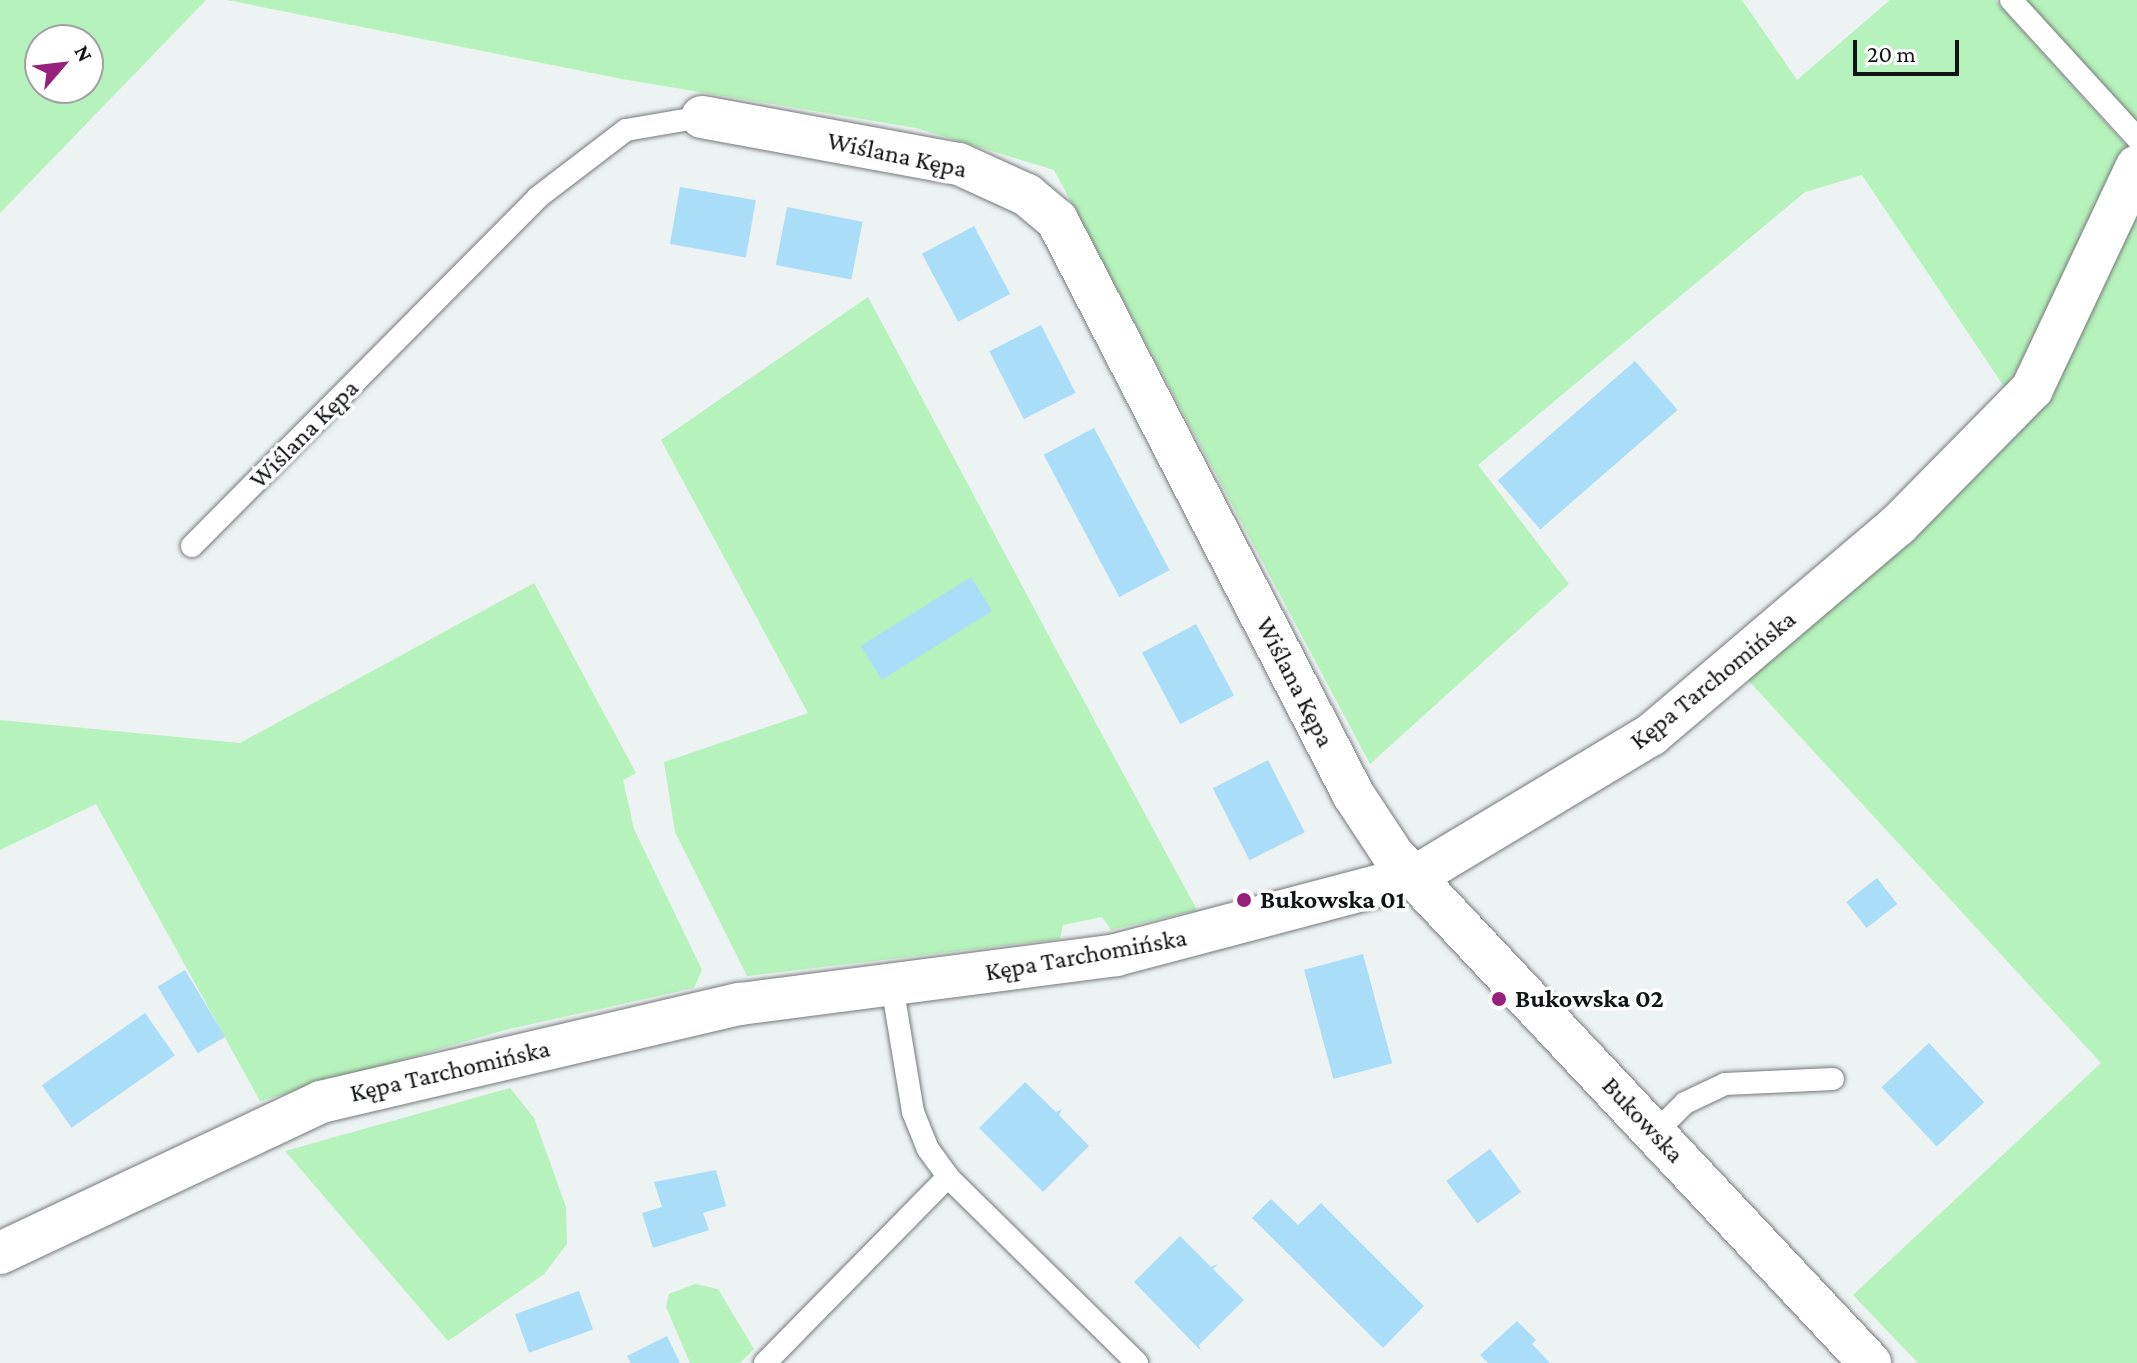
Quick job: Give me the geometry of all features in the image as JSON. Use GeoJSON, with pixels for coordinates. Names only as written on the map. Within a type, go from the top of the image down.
{"type":"FeatureCollection","features":[{"type":"Feature","properties":{"kind":"street","name":"Wiślana Kępa"},"geometry":{"type":"LineString","coordinates":[[702,117],[959,164],[1027,195],[1057,220],[1353,794],[1393,855],[1416,876]]}},
{"type":"Feature","properties":{"kind":"street","name":"Kępa Tarchomińska"},"geometry":{"type":"LineString","coordinates":[[0,1253],[321,1102],[740,1004],[1116,955],[1416,876],[1651,735],[1898,525],[2032,389],[2137,166]]}},
{"type":"Feature","properties":{"kind":"street","name":"Bukowska"},"geometry":{"type":"LineString","coordinates":[[1416,876],[1870,1363]]}},
{"type":"Feature","properties":{"kind":"lane"},"geometry":{"type":"LineString","coordinates":[[2011,0],[2137,138]]}},
{"type":"Feature","properties":{"kind":"lane","name":"Wiślana Kępa"},"geometry":{"type":"LineString","coordinates":[[192,546],[537,198],[626,130],[702,117]]}},
{"type":"Feature","properties":{"kind":"lane"},"geometry":{"type":"LineString","coordinates":[[892,985],[913,1112],[948,1177],[1137,1363]]}},
{"type":"Feature","properties":{"kind":"lane"},"geometry":{"type":"LineString","coordinates":[[1655,1133],[1685,1103],[1725,1084],[1833,1079]]}},
{"type":"Feature","properties":{"kind":"lane"},"geometry":{"type":"LineString","coordinates":[[765,1363],[948,1177]]}},
{"type":"Feature","properties":{"kind":"green space"},"geometry":{"type":"Polygon","coordinates":[[[0,0],[206,0],[0,213],[0,0]]]}},
{"type":"Feature","properties":{"kind":"green space"},"geometry":{"type":"Polygon","coordinates":[[[227,0],[1742,0],[1797,80],[1890,0],[1995,0],[2131,151],[2046,325],[2005,388],[1862,175],[1805,192],[1478,465],[1569,584],[1370,764],[1054,170],[916,128],[622,79],[227,0]]]}},
{"type":"Feature","properties":{"kind":"green space"},"geometry":{"type":"Polygon","coordinates":[[[2025,0],[2137,0],[2137,127],[2025,0]]]}},
{"type":"Feature","properties":{"kind":"green space"},"geometry":{"type":"Polygon","coordinates":[[[2137,212],[2137,1363],[1918,1363],[1853,1295],[2101,1063],[1746,678],[1893,552],[2137,212]]]}},
{"type":"Feature","properties":{"kind":"green space"},"geometry":{"type":"Polygon","coordinates":[[[868,297],[1197,910],[1111,930],[1102,917],[1063,925],[1060,939],[747,976],[675,832],[664,762],[808,713],[661,440],[868,297]]]}},
{"type":"Feature","properties":{"kind":"green space"},"geometry":{"type":"Polygon","coordinates":[[[534,583],[636,773],[623,780],[634,829],[702,970],[694,988],[505,1030],[260,1101],[96,804],[0,850],[0,720],[240,743],[534,583]]]}},
{"type":"Feature","properties":{"kind":"green space"},"geometry":{"type":"Polygon","coordinates":[[[510,1088],[534,1118],[566,1207],[567,1244],[544,1274],[448,1341],[285,1151],[510,1088]]]}},
{"type":"Feature","properties":{"kind":"green space"},"geometry":{"type":"Polygon","coordinates":[[[695,1284],[718,1289],[754,1349],[740,1363],[690,1363],[666,1307],[669,1294],[695,1284]]]}},
{"type":"Feature","properties":{"kind":"building"},"geometry":{"type":"Polygon","coordinates":[[[680,187],[756,200],[746,257],[670,244],[680,187]]]}},
{"type":"Feature","properties":{"kind":"building"},"geometry":{"type":"Polygon","coordinates":[[[787,207],[863,222],[851,280],[776,265],[787,207]]]}},
{"type":"Feature","properties":{"kind":"building"},"geometry":{"type":"Polygon","coordinates":[[[974,226],[1010,294],[958,322],[922,254],[974,226]]]}},
{"type":"Feature","properties":{"kind":"building"},"geometry":{"type":"Polygon","coordinates":[[[1041,325],[1076,393],[1024,419],[989,351],[1041,325]]]}},
{"type":"Feature","properties":{"kind":"building"},"geometry":{"type":"Polygon","coordinates":[[[1635,361],[1678,410],[1540,529],[1498,480],[1635,361]]]}},
{"type":"Feature","properties":{"kind":"building"},"geometry":{"type":"Polygon","coordinates":[[[1094,428],[1170,570],[1119,597],[1044,455],[1094,428]]]}},
{"type":"Feature","properties":{"kind":"building"},"geometry":{"type":"Polygon","coordinates":[[[971,577],[992,611],[882,680],[861,646],[971,577]]]}},
{"type":"Feature","properties":{"kind":"building"},"geometry":{"type":"Polygon","coordinates":[[[1196,624],[1234,696],[1180,724],[1142,653],[1196,624]]]}},
{"type":"Feature","properties":{"kind":"building"},"geometry":{"type":"Polygon","coordinates":[[[1268,760],[1305,832],[1250,860],[1213,788],[1268,760]]]}},
{"type":"Feature","properties":{"kind":"building"},"geometry":{"type":"Polygon","coordinates":[[[1877,878],[1897,904],[1867,928],[1846,902],[1877,878]]]}},
{"type":"Feature","properties":{"kind":"building"},"geometry":{"type":"Polygon","coordinates":[[[1363,954],[1392,1063],[1333,1079],[1304,970],[1363,954]]]}},
{"type":"Feature","properties":{"kind":"building"},"geometry":{"type":"Polygon","coordinates":[[[185,970],[225,1037],[198,1053],[158,986],[185,970]]]}},
{"type":"Feature","properties":{"kind":"building"},"geometry":{"type":"Polygon","coordinates":[[[145,1013],[175,1056],[72,1128],[42,1085],[145,1013]]]}},
{"type":"Feature","properties":{"kind":"building"},"geometry":{"type":"Polygon","coordinates":[[[1929,1043],[1984,1102],[1937,1147],[1881,1087],[1929,1043]]]}},
{"type":"Feature","properties":{"kind":"building"},"geometry":{"type":"Polygon","coordinates":[[[1025,1082],[1056,1112],[1062,1109],[1059,1115],[1089,1146],[1043,1192],[979,1128],[1025,1082]]]}},
{"type":"Feature","properties":{"kind":"building"},"geometry":{"type":"Polygon","coordinates":[[[1490,1149],[1521,1192],[1477,1224],[1446,1181],[1490,1149]]]}},
{"type":"Feature","properties":{"kind":"building"},"geometry":{"type":"Polygon","coordinates":[[[716,1170],[726,1206],[703,1213],[709,1230],[653,1248],[642,1213],[662,1207],[654,1182],[716,1170]]]}},
{"type":"Feature","properties":{"kind":"building"},"geometry":{"type":"Polygon","coordinates":[[[1271,1199],[1298,1225],[1321,1203],[1424,1306],[1383,1348],[1252,1218],[1271,1199]]]}},
{"type":"Feature","properties":{"kind":"building"},"geometry":{"type":"Polygon","coordinates":[[[1180,1236],[1211,1267],[1218,1264],[1213,1269],[1244,1300],[1199,1345],[1201,1351],[1134,1282],[1180,1236]]]}},
{"type":"Feature","properties":{"kind":"building"},"geometry":{"type":"Polygon","coordinates":[[[579,1291],[593,1330],[529,1353],[515,1314],[579,1291]]]}},
{"type":"Feature","properties":{"kind":"building"},"geometry":{"type":"Polygon","coordinates":[[[1517,1321],[1536,1340],[1532,1344],[1550,1363],[1488,1363],[1480,1355],[1517,1321]]]}},
{"type":"Feature","properties":{"kind":"building"},"geometry":{"type":"Polygon","coordinates":[[[667,1336],[680,1363],[631,1363],[627,1356],[667,1336]]]}},
{"type":"Feature","properties":{"kind":"place","name":"Bukowska 01"},"geometry":{"type":"Point","coordinates":[1244,900]}},
{"type":"Feature","properties":{"kind":"place","name":"Bukowska 02"},"geometry":{"type":"Point","coordinates":[1499,999]}}]}
